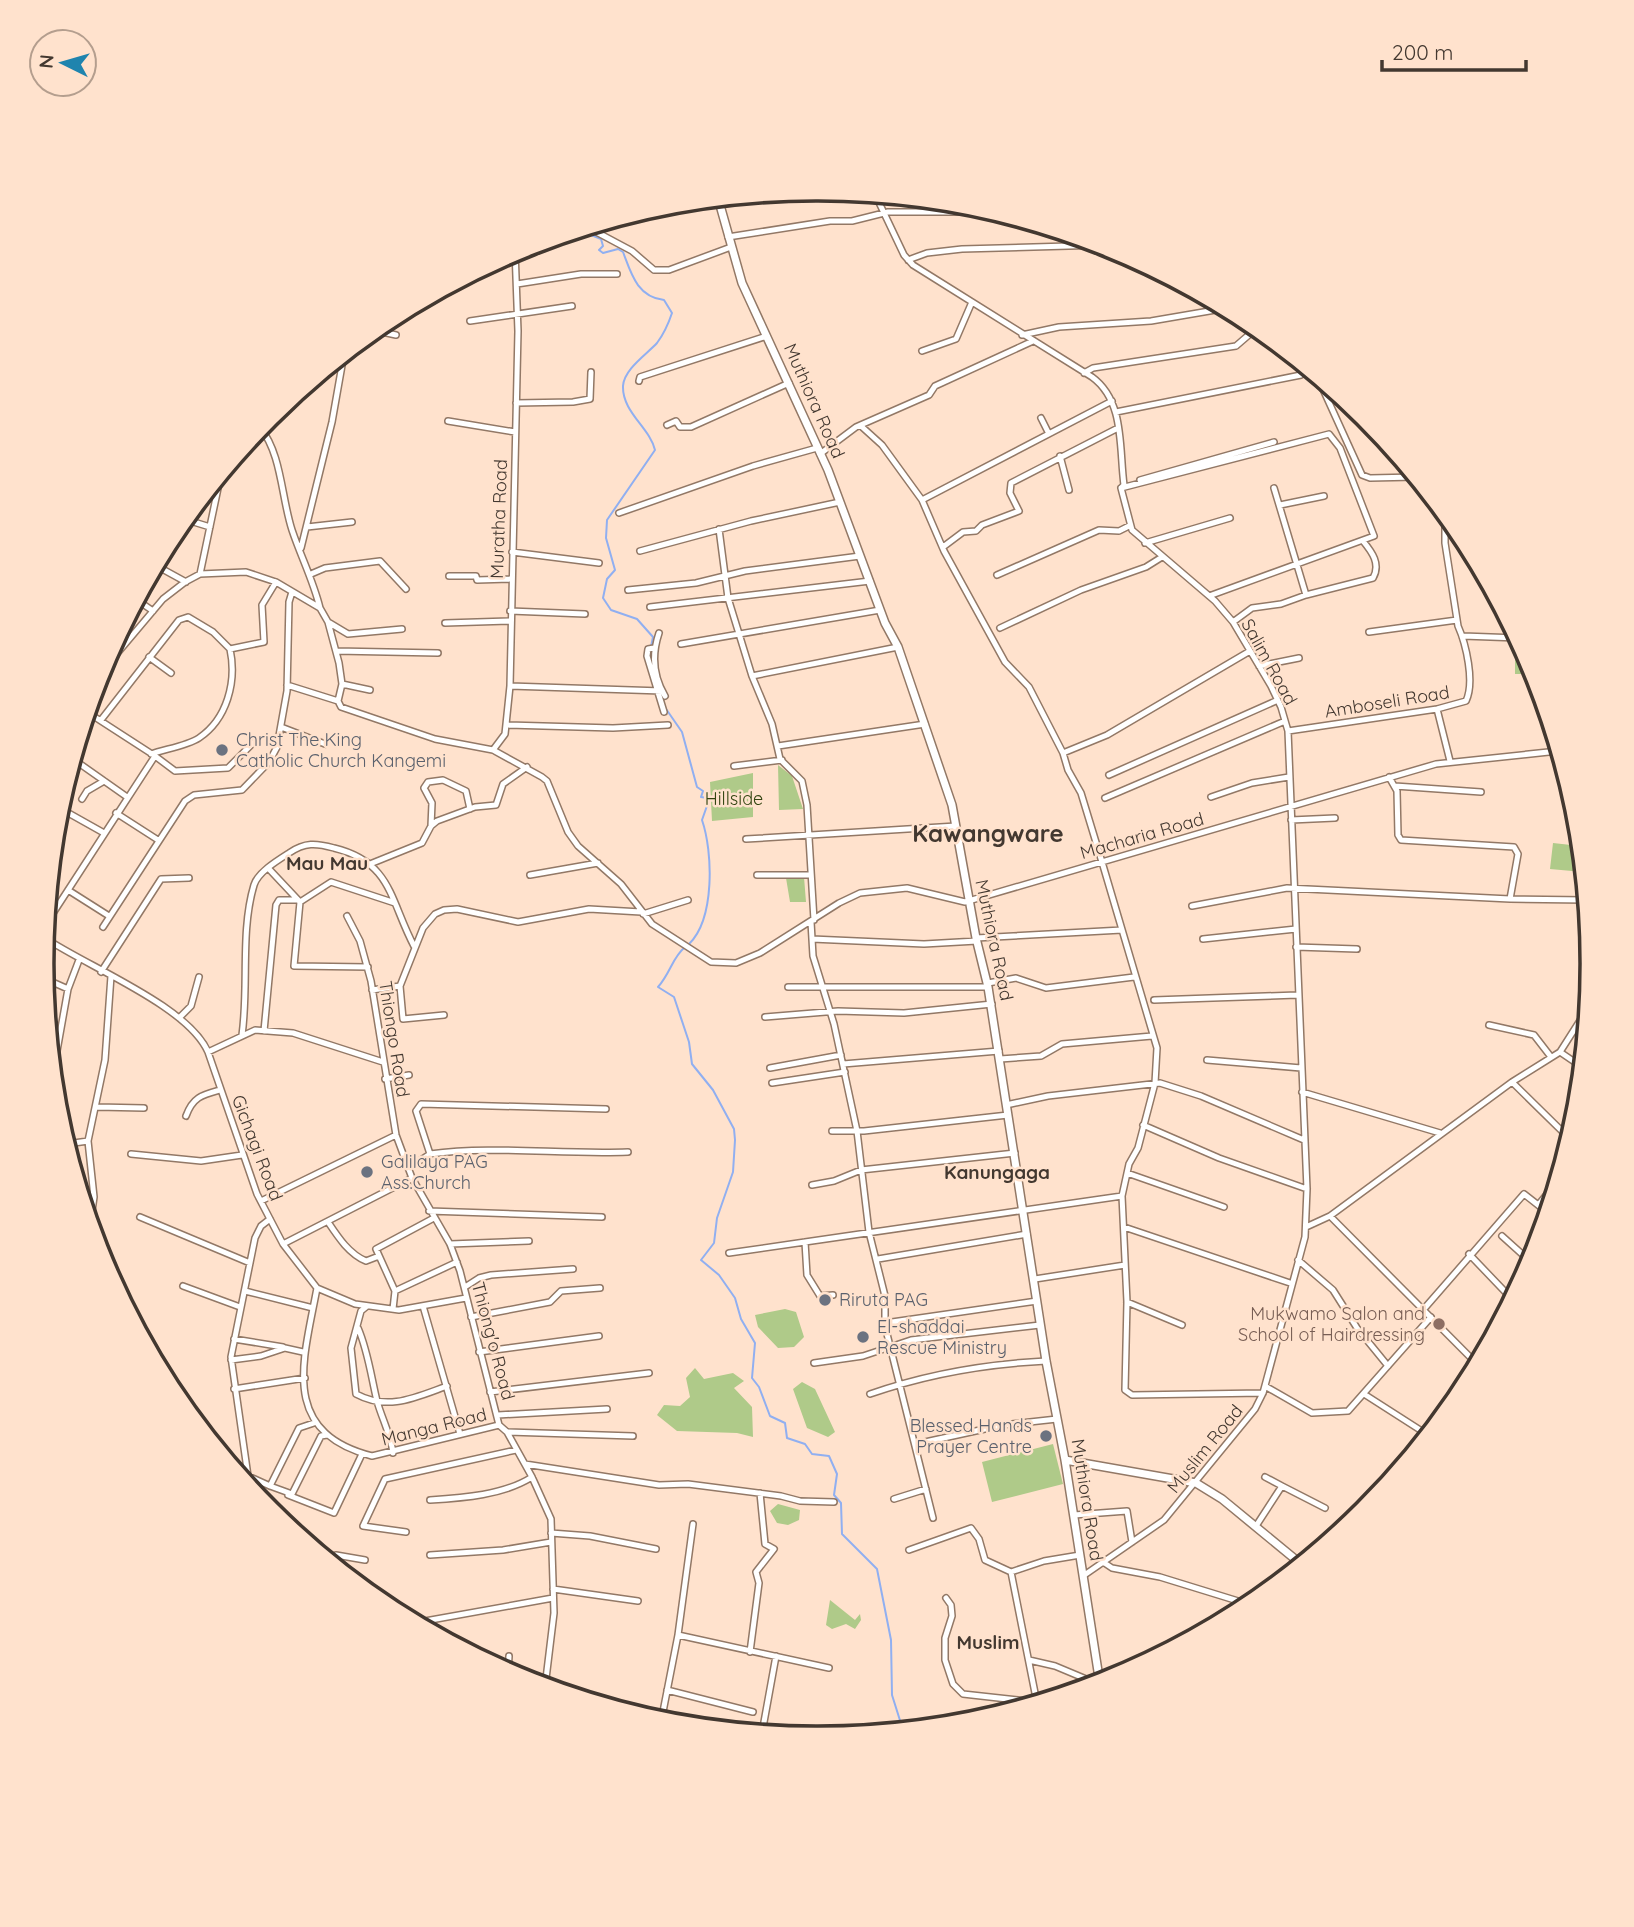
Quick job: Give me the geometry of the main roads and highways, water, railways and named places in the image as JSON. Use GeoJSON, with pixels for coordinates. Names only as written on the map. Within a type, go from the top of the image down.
{"type":"FeatureCollection","features":[{"type":"Feature","properties":{"kind":"waterway"},"geometry":{"type":"LineString","coordinates":[[592,235],[601,239],[603,246],[599,250],[603,253],[618,249],[623,252],[636,283],[647,294],[664,300],[672,313],[657,343],[624,380],[627,404],[648,434],[655,450],[607,520],[606,538],[615,570],[607,579],[603,598],[611,610],[637,619],[653,637],[651,647]]}},
{"type":"Feature","properties":{"kind":"waterway"},"geometry":{"type":"LineString","coordinates":[[664,706],[682,732],[697,787],[703,791],[701,797],[707,798],[708,803],[702,820],[710,867],[707,902],[704,919],[689,944]]}},
{"type":"Feature","properties":{"kind":"waterway"},"geometry":{"type":"LineString","coordinates":[[685,947],[658,987],[674,997],[689,1042],[692,1064],[713,1090],[734,1129],[735,1140],[733,1172],[717,1218],[714,1243],[701,1260],[719,1275],[735,1298],[741,1319],[755,1343],[752,1378],[759,1387],[770,1416],[785,1423],[787,1438],[805,1444],[812,1454],[829,1456],[837,1474],[834,1495],[841,1503],[842,1534],[877,1569],[891,1640],[892,1695],[900,1722]]}},
{"type":"Feature","properties":{"kind":"place","name":"Christ The King Catholic Church Kangemi"},"geometry":{"type":"Point","coordinates":[222,750]}},
{"type":"Feature","properties":{"kind":"place","name":"Galilaya PAG Ass.Church"},"geometry":{"type":"Point","coordinates":[367,1172]}},
{"type":"Feature","properties":{"kind":"place","name":"Riruta PAG"},"geometry":{"type":"Point","coordinates":[825,1300]}},
{"type":"Feature","properties":{"kind":"place","name":"Mukwamo Salon and School of Hairdressing"},"geometry":{"type":"Point","coordinates":[1439,1324]}},
{"type":"Feature","properties":{"kind":"place","name":"El-shaddai Rescue Ministry"},"geometry":{"type":"Point","coordinates":[863,1337]}},
{"type":"Feature","properties":{"kind":"place","name":"Blessed Hands Prayer Centre"},"geometry":{"type":"Point","coordinates":[1046,1436]}},
{"type":"Feature","properties":{"kind":"district","name":"Kawangware"},"geometry":{"type":"Point","coordinates":[988,834]}},
{"type":"Feature","properties":{"kind":"district","name":"Mau Mau"},"geometry":{"type":"Point","coordinates":[327,863]}},
{"type":"Feature","properties":{"kind":"district","name":"Kanungaga"},"geometry":{"type":"Point","coordinates":[997,1172]}},
{"type":"Feature","properties":{"kind":"district","name":"Muslim"},"geometry":{"type":"Point","coordinates":[988,1642]}},
{"type":"Feature","properties":{"kind":"park label","name":"Hillside"},"geometry":{"type":"Point","coordinates":[734,799]}}]}
